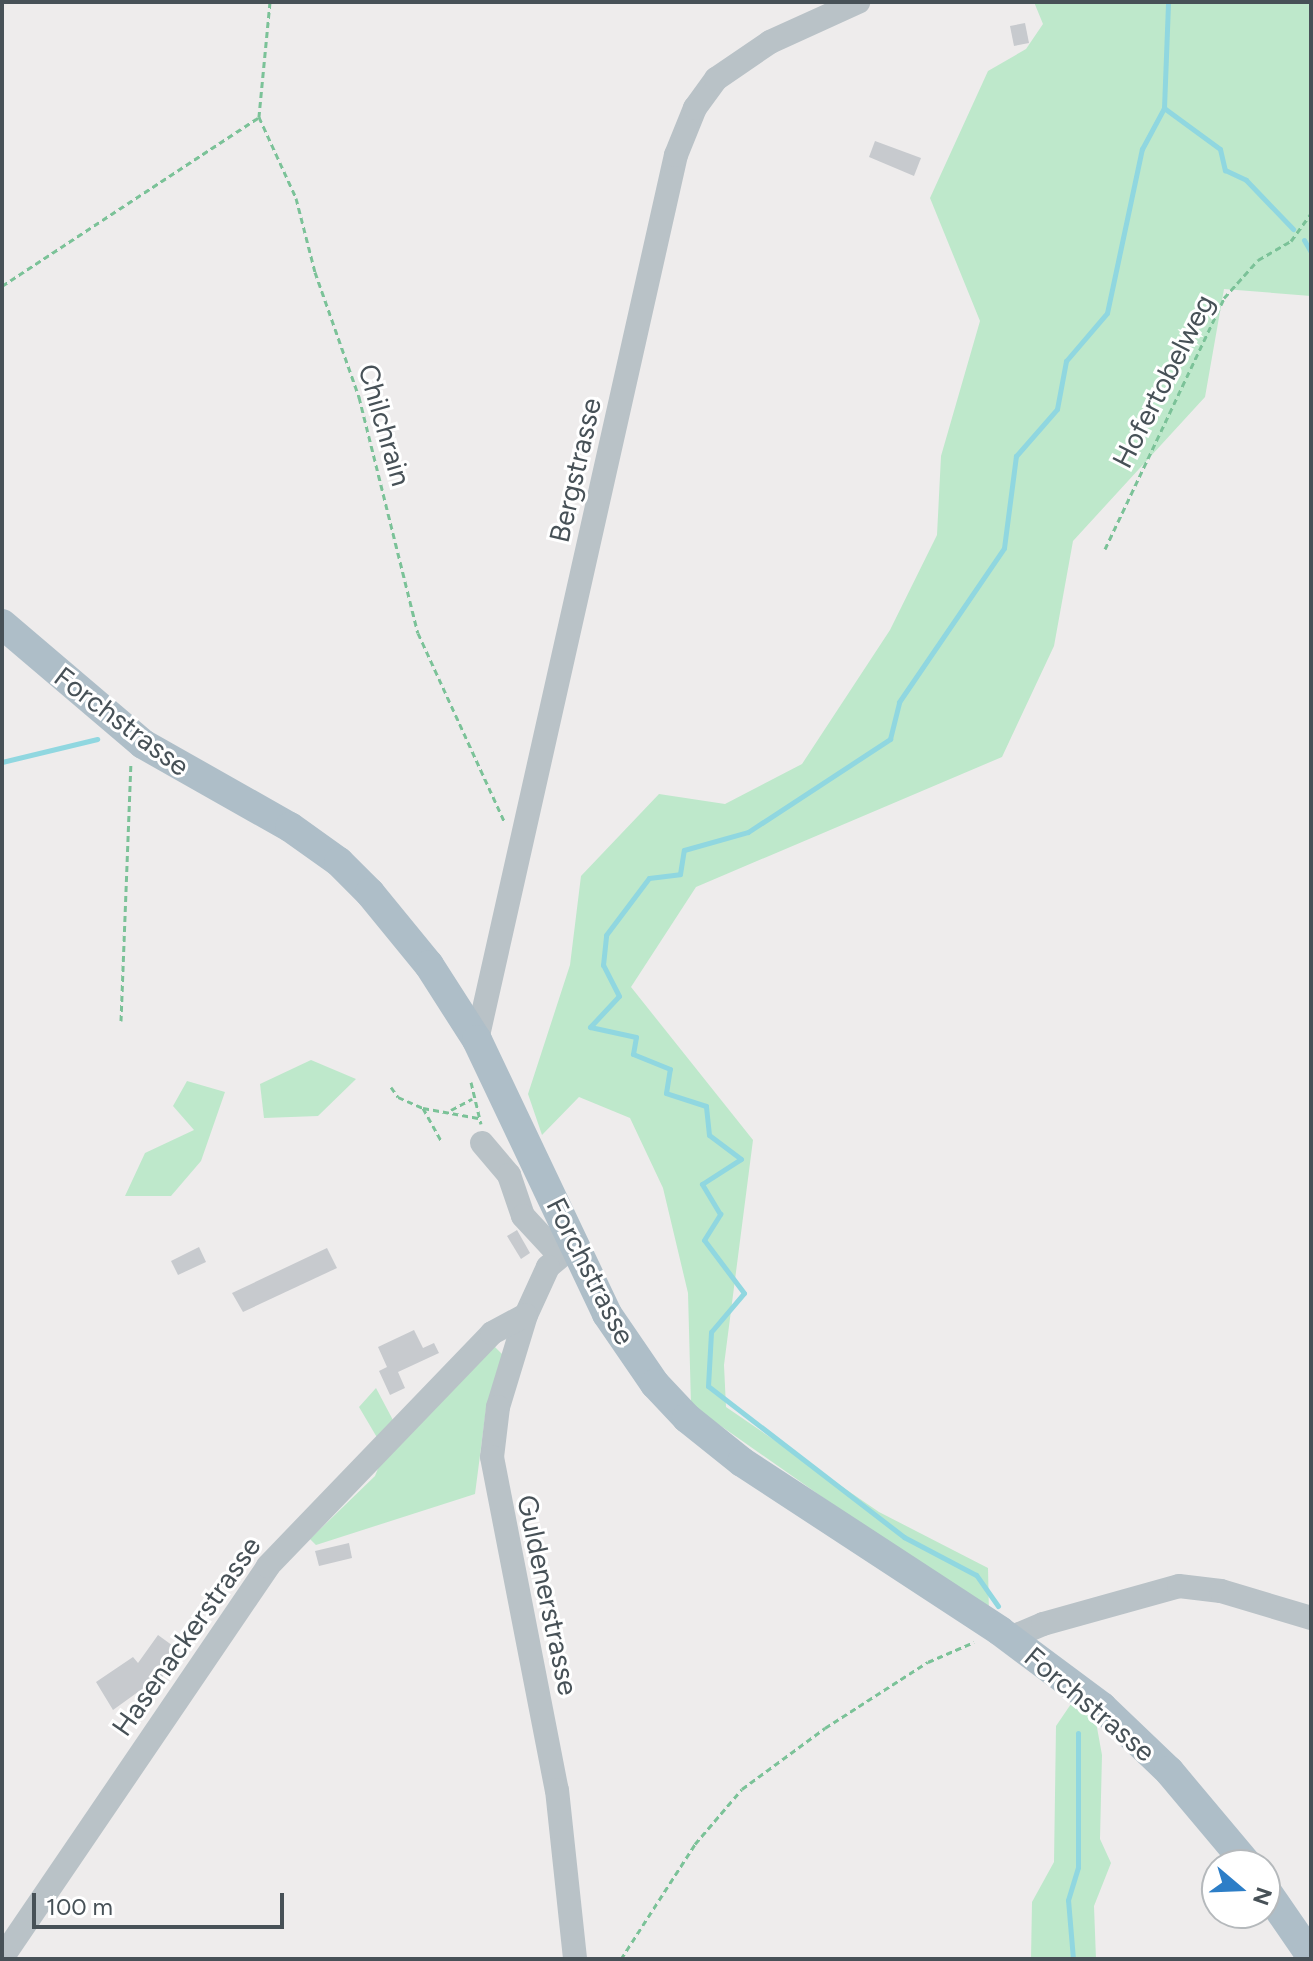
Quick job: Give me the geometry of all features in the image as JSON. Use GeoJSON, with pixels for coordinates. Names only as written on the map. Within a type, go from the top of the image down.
{"type":"FeatureCollection","features":[{"type":"Feature","properties":{"kind":"main road","name":"Forchstrasse"},"geometry":{"type":"LineString","coordinates":[[2,624],[143,744],[290,827],[339,862],[400,928],[477,1040],[567,1250],[628,1348],[687,1418],[762,1475],[1102,1707],[1169,1771],[1235,1849]]}},
{"type":"Feature","properties":{"kind":"main road"},"geometry":{"type":"LineString","coordinates":[[1281,1912],[1311,1956]]}},
{"type":"Feature","properties":{"kind":"street","name":"Bergstrasse"},"geometry":{"type":"LineString","coordinates":[[477,1040],[676,155],[695,108],[716,79],[770,42],[858,2]]}},
{"type":"Feature","properties":{"kind":"street"},"geometry":{"type":"LineString","coordinates":[[482,1143],[509,1175],[523,1216],[567,1250]]}},
{"type":"Feature","properties":{"kind":"street","name":"Guldenerstrasse"},"geometry":{"type":"LineString","coordinates":[[567,1250],[544,1272],[526,1315],[498,1407],[493,1476],[557,1790],[575,1959]]}},
{"type":"Feature","properties":{"kind":"street","name":"Hasenackerstrasse"},"geometry":{"type":"LineString","coordinates":[[2,1958],[268,1566],[492,1333],[526,1315]]}},
{"type":"Feature","properties":{"kind":"street"},"geometry":{"type":"LineString","coordinates":[[998,1638],[1179,1586],[1221,1591],[1311,1618]]}},
{"type":"Feature","properties":{"kind":"path"},"geometry":{"type":"LineString","coordinates":[[2,286],[259,117],[270,2]]}},
{"type":"Feature","properties":{"kind":"path","name":"Chilchrain"},"geometry":{"type":"LineString","coordinates":[[259,117],[296,198],[315,272],[359,397],[428,662],[512,837],[522,846]]}},
{"type":"Feature","properties":{"kind":"path","name":"Hofertobelweg"},"geometry":{"type":"LineString","coordinates":[[1105,549],[1224,298],[1258,260],[1291,241],[1311,213]]}},
{"type":"Feature","properties":{"kind":"path"},"geometry":{"type":"LineString","coordinates":[[121,1021],[128,791],[131,760],[143,744]]}},
{"type":"Feature","properties":{"kind":"path"},"geometry":{"type":"LineString","coordinates":[[391,1087],[398,1097],[423,1108],[451,1110],[478,1118]]}},
{"type":"Feature","properties":{"kind":"path"},"geometry":{"type":"LineString","coordinates":[[451,1110],[472,1099]]}},
{"type":"Feature","properties":{"kind":"path"},"geometry":{"type":"LineString","coordinates":[[423,1108],[441,1140]]}},
{"type":"Feature","properties":{"kind":"path"},"geometry":{"type":"LineString","coordinates":[[621,1959],[695,1844],[742,1789],[825,1728],[928,1662],[998,1638]]}},
{"type":"Feature","properties":{"kind":"green space"},"geometry":{"type":"Polygon","coordinates":[[[1034,2],[1311,2],[1311,296],[1224,289],[1205,397],[1073,541],[1054,646],[1002,757],[696,887],[631,987],[753,1140],[724,1365],[726,1407],[879,1512],[988,1568],[989,1614],[691,1405],[688,1293],[663,1188],[630,1118],[579,1097],[542,1135],[528,1094],[570,965],[581,876],[659,794],[725,804],[802,764],[890,630],[937,535],[941,456],[980,321],[930,198],[988,71],[1026,49],[1043,24],[1034,2]]]}},
{"type":"Feature","properties":{"kind":"green space"},"geometry":{"type":"Polygon","coordinates":[[[311,1060],[356,1079],[318,1116],[264,1118],[260,1084],[311,1060]]]}},
{"type":"Feature","properties":{"kind":"green space"},"geometry":{"type":"Polygon","coordinates":[[[187,1081],[225,1092],[201,1161],[171,1196],[125,1196],[145,1153],[194,1130],[173,1106],[187,1081]]]}},
{"type":"Feature","properties":{"kind":"green space"},"geometry":{"type":"Polygon","coordinates":[[[494,1346],[507,1359],[486,1409],[475,1494],[316,1545],[310,1539],[375,1476],[385,1451],[359,1407],[376,1388],[403,1439],[494,1346]]]}},
{"type":"Feature","properties":{"kind":"green space"},"geometry":{"type":"Polygon","coordinates":[[[1073,1701],[1096,1722],[1102,1755],[1100,1839],[1111,1863],[1094,1906],[1096,1959],[1031,1959],[1032,1902],[1054,1862],[1056,1726],[1073,1701]]]}},
{"type":"Feature","properties":{"kind":"building"},"geometry":{"type":"Polygon","coordinates":[[[1025,23],[1029,43],[1014,46],[1010,26],[1025,23]]]}},
{"type":"Feature","properties":{"kind":"building"},"geometry":{"type":"Polygon","coordinates":[[[875,141],[921,158],[914,176],[869,157],[875,141]]]}},
{"type":"Feature","properties":{"kind":"building"},"geometry":{"type":"Polygon","coordinates":[[[517,1230],[530,1253],[521,1259],[507,1236],[517,1230]]]}},
{"type":"Feature","properties":{"kind":"building"},"geometry":{"type":"Polygon","coordinates":[[[199,1247],[206,1262],[178,1275],[171,1261],[199,1247]]]}},
{"type":"Feature","properties":{"kind":"building"},"geometry":{"type":"Polygon","coordinates":[[[327,1248],[337,1268],[243,1312],[232,1293],[327,1248]]]}},
{"type":"Feature","properties":{"kind":"building"},"geometry":{"type":"Polygon","coordinates":[[[414,1330],[423,1348],[434,1343],[439,1353],[398,1372],[405,1388],[390,1395],[379,1371],[387,1367],[378,1347],[414,1330]]]}},
{"type":"Feature","properties":{"kind":"building"},"geometry":{"type":"Polygon","coordinates":[[[349,1543],[352,1558],[319,1566],[315,1551],[349,1543]]]}},
{"type":"Feature","properties":{"kind":"building"},"geometry":{"type":"Polygon","coordinates":[[[158,1635],[180,1651],[155,1688],[149,1684],[113,1710],[96,1682],[133,1657],[138,1663],[158,1635]]]}},
{"type":"Feature","properties":{"kind":"waterway"},"geometry":{"type":"LineString","coordinates":[[998,1606],[976,1575],[904,1537],[708,1386],[711,1332],[744,1293],[704,1240],[720,1214],[702,1184],[741,1159],[709,1135],[706,1106],[666,1093],[670,1069],[633,1054],[636,1037],[590,1027],[619,996],[603,965],[606,935],[649,878],[680,874],[684,850],[748,832],[890,739],[899,702],[1004,548],[1016,456],[1057,409],[1066,361],[1107,313],[1142,149],[1164,108],[1168,2]]}},
{"type":"Feature","properties":{"kind":"waterway"},"geometry":{"type":"LineString","coordinates":[[1164,108],[1220,149],[1225,170],[1246,180],[1293,229]]}},
{"type":"Feature","properties":{"kind":"waterway"},"geometry":{"type":"LineString","coordinates":[[1304,240],[1311,252]]}},
{"type":"Feature","properties":{"kind":"waterway"},"geometry":{"type":"LineString","coordinates":[[2,762],[97,739]]}},
{"type":"Feature","properties":{"kind":"waterway"},"geometry":{"type":"LineString","coordinates":[[1073,1959],[1068,1900],[1078,1867],[1078,1733]]}}]}
